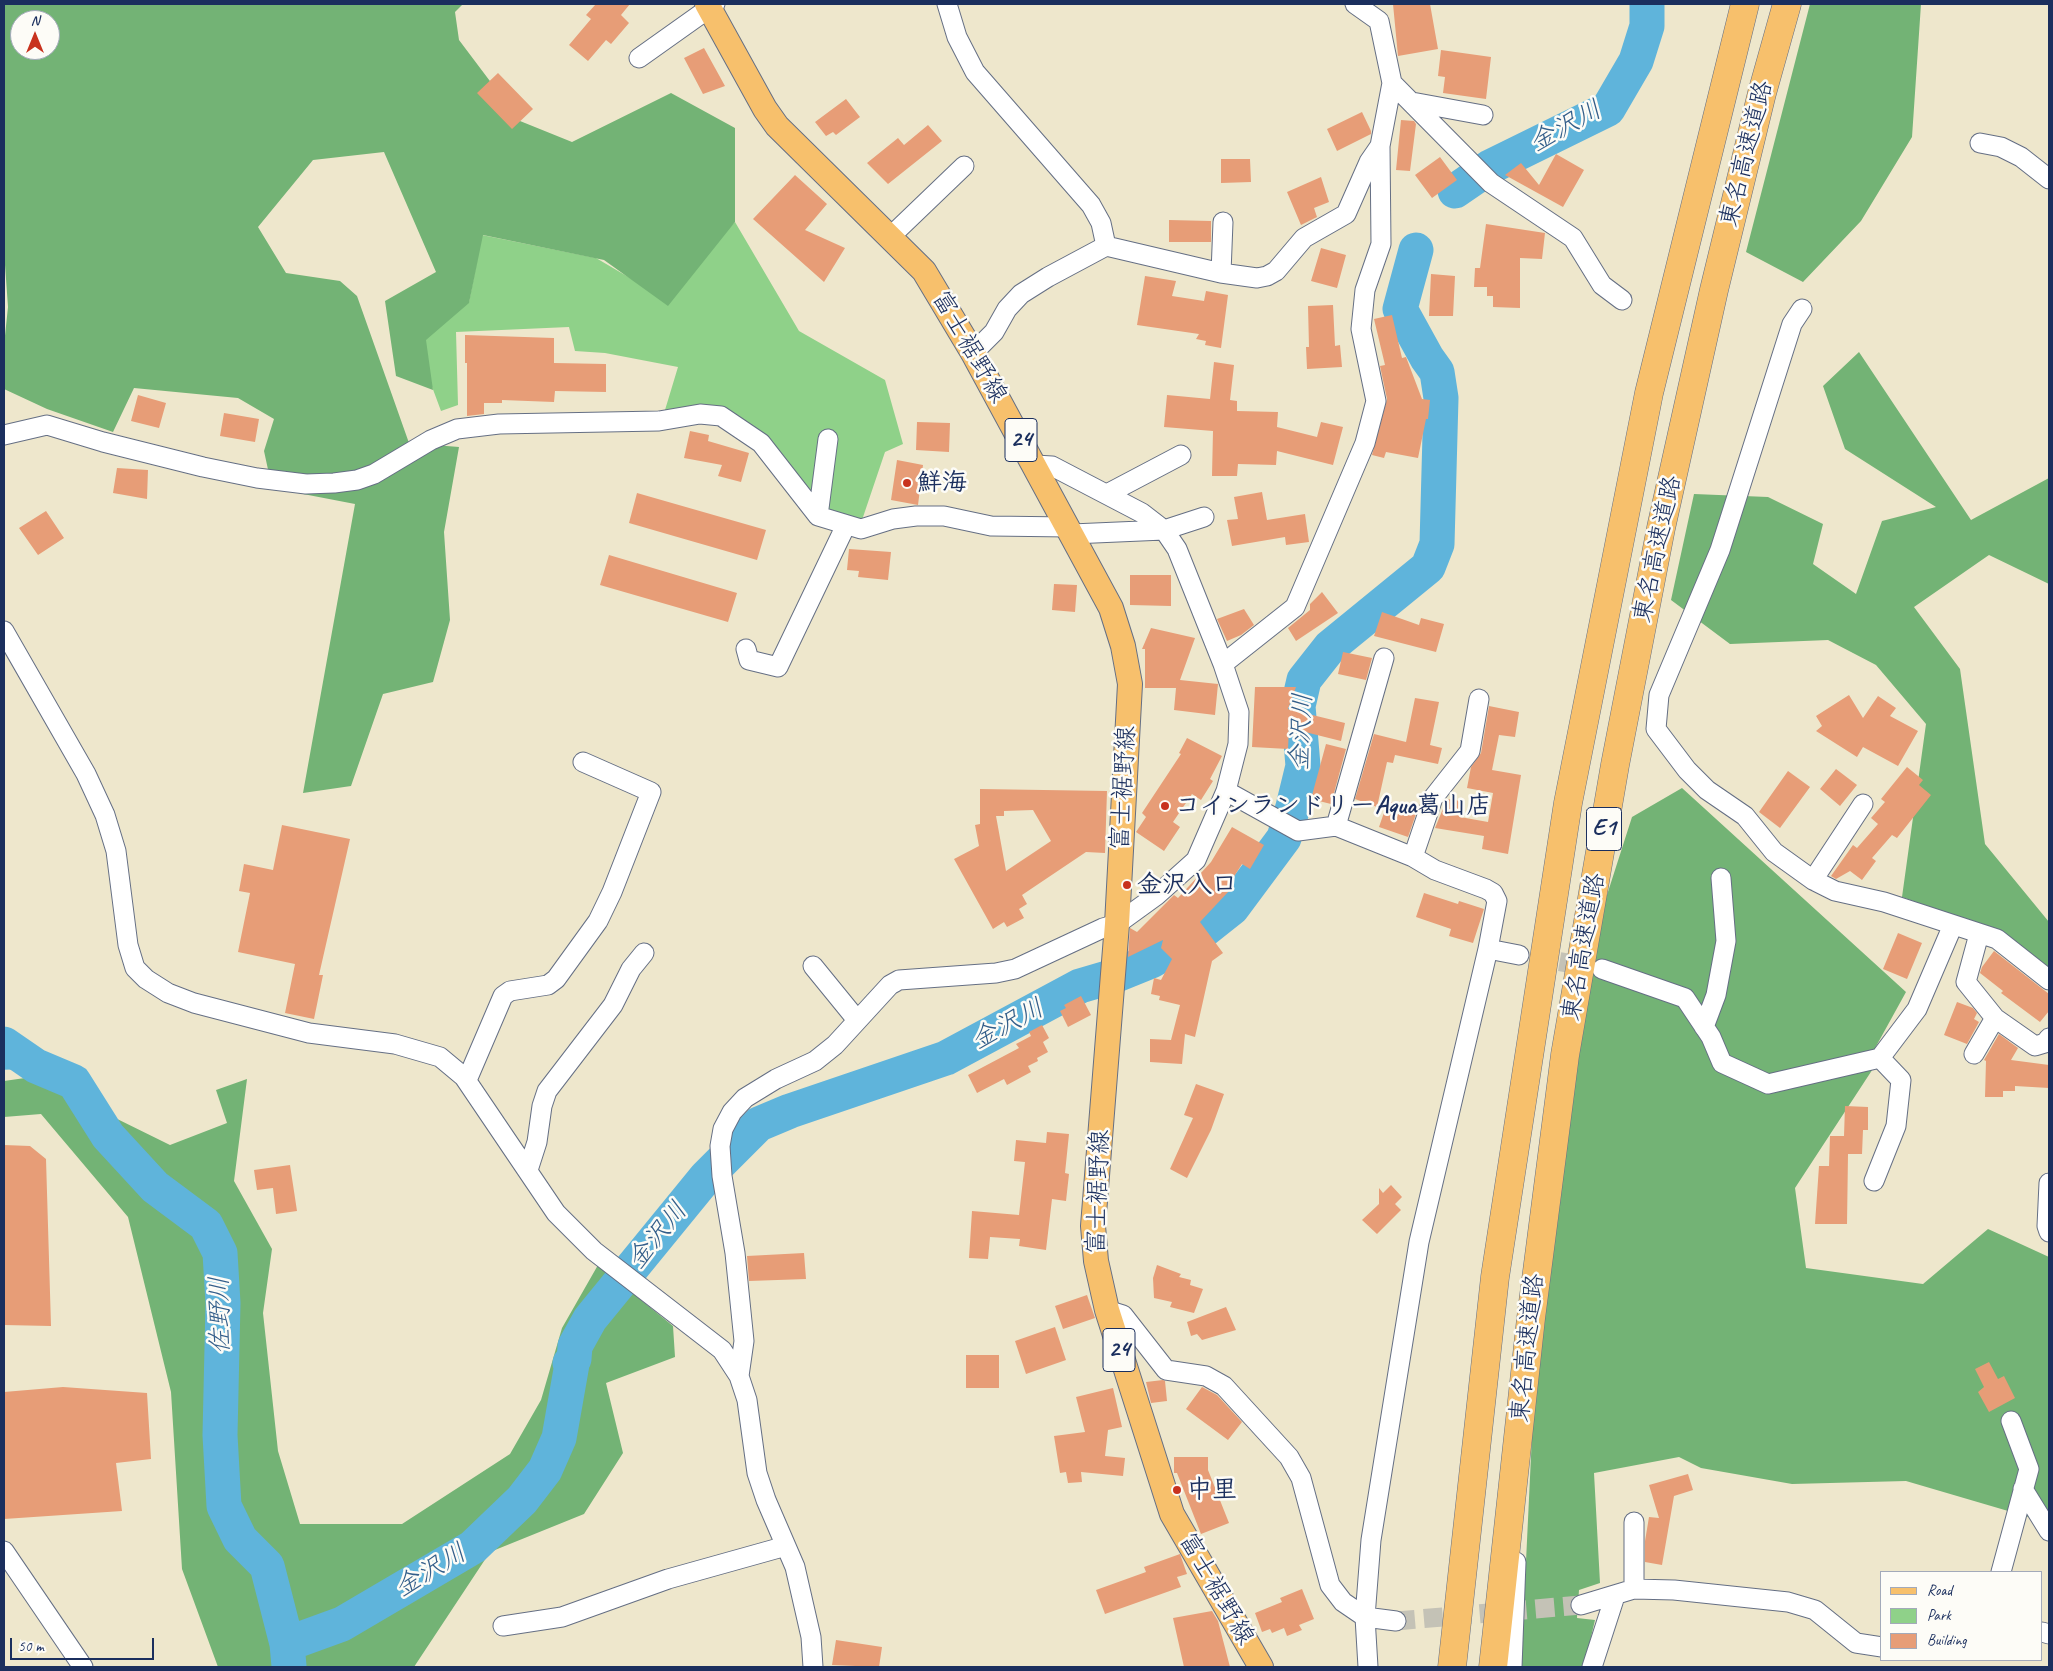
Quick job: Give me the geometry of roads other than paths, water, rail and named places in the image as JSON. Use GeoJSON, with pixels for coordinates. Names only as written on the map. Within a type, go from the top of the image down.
{"type":"FeatureCollection","features":[{"type":"Feature","properties":{"kind":"highway","name":"東名高速道路"},"geometry":{"type":"LineString","coordinates":[[1452,1667],[1494,1277],[1568,803],[1649,394],[1745,4]]}},
{"type":"Feature","properties":{"kind":"highway","name":"東名高速道路"},"geometry":{"type":"LineString","coordinates":[[1493,1667],[1531,1318],[1565,1055],[1615,765],[1661,528],[1714,290],[1762,94],[1787,4]]}},
{"type":"Feature","properties":{"kind":"main road","name":"富士裾野線"},"geometry":{"type":"LineString","coordinates":[[710,5],[765,109],[777,126],[924,271],[973,353],[1112,608],[1123,646],[1130,684],[1117,924],[1094,1226],[1096,1261],[1106,1310],[1172,1514],[1262,1667]]}},
{"type":"Feature","properties":{"kind":"street"},"geometry":{"type":"LineString","coordinates":[[947,4],[957,36],[975,72],[1091,206],[1100,223],[1106,246]]}},
{"type":"Feature","properties":{"kind":"street"},"geometry":{"type":"LineString","coordinates":[[1223,664],[1295,607],[1365,443],[1376,401],[1361,329],[1365,290],[1381,244],[1380,146],[1392,83],[1379,21],[1355,4]]}},
{"type":"Feature","properties":{"kind":"street"},"geometry":{"type":"LineString","coordinates":[[639,58],[710,5]]}},
{"type":"Feature","properties":{"kind":"street"},"geometry":{"type":"LineString","coordinates":[[1392,83],[1491,183],[1573,238],[1602,285],[1622,300]]}},
{"type":"Feature","properties":{"kind":"street"},"geometry":{"type":"LineString","coordinates":[[1412,102],[1483,115]]}},
{"type":"Feature","properties":{"kind":"street"},"geometry":{"type":"LineString","coordinates":[[1980,143],[2001,147],[2021,157],[2049,179]]}},
{"type":"Feature","properties":{"kind":"street"},"geometry":{"type":"LineString","coordinates":[[973,353],[994,332],[1006,308],[1021,294],[1048,277],[1106,246],[1221,273],[1258,278],[1276,271],[1304,238],[1346,214],[1369,162],[1380,146]]}},
{"type":"Feature","properties":{"kind":"street"},"geometry":{"type":"LineString","coordinates":[[890,237],[964,166]]}},
{"type":"Feature","properties":{"kind":"street"},"geometry":{"type":"LineString","coordinates":[[1221,273],[1223,222]]}},
{"type":"Feature","properties":{"kind":"street"},"geometry":{"type":"LineString","coordinates":[[1802,309],[1792,324],[1720,550],[1659,695],[1656,729],[1687,770],[1707,790],[1746,816],[1774,852],[1813,880],[1834,891],[1884,902],[1998,940],[2049,980]]}},
{"type":"Feature","properties":{"kind":"street"},"geometry":{"type":"LineString","coordinates":[[4,435],[47,425],[102,442],[212,469],[257,478],[306,484],[357,480],[374,474],[431,440],[457,429],[499,424],[659,421],[700,414],[721,416],[761,443],[818,516],[861,529],[916,516],[944,516],[991,526],[1070,531],[1164,530],[1204,517]]}},
{"type":"Feature","properties":{"kind":"street"},"geometry":{"type":"LineString","coordinates":[[818,516],[828,439]]}},
{"type":"Feature","properties":{"kind":"street"},"geometry":{"type":"LineString","coordinates":[[1107,494],[1181,455]]}},
{"type":"Feature","properties":{"kind":"street"},"geometry":{"type":"LineString","coordinates":[[739,1376],[744,1341],[736,1254],[722,1176],[720,1146],[723,1129],[732,1112],[745,1098],[776,1079],[815,1061],[835,1045],[890,985],[899,980],[996,973],[1015,969],[1103,928],[1117,924],[1157,895],[1196,860],[1226,791],[1238,744],[1239,712],[1223,664],[1177,549],[1164,530],[1142,513],[1052,466],[1035,465]]}},
{"type":"Feature","properties":{"kind":"street"},"geometry":{"type":"LineString","coordinates":[[746,649],[749,660],[778,667],[846,525]]}},
{"type":"Feature","properties":{"kind":"street"},"geometry":{"type":"LineString","coordinates":[[4,631],[86,774],[105,815],[116,851],[128,945],[135,968],[146,979],[168,993],[194,1003],[309,1033],[396,1044],[440,1056],[466,1080],[556,1213],[594,1251],[722,1350],[739,1376],[747,1400],[757,1473],[795,1566],[809,1628],[813,1667]]}},
{"type":"Feature","properties":{"kind":"street"},"geometry":{"type":"LineString","coordinates":[[1336,826],[1384,658]]}},
{"type":"Feature","properties":{"kind":"street"},"geometry":{"type":"LineString","coordinates":[[1413,857],[1433,798],[1470,751],[1479,699]]}},
{"type":"Feature","properties":{"kind":"street"},"geometry":{"type":"LineString","coordinates":[[466,1080],[503,996],[510,991],[548,985],[556,979],[598,921],[612,892],[651,792],[583,762]]}},
{"type":"Feature","properties":{"kind":"street"},"geometry":{"type":"LineString","coordinates":[[1226,791],[1298,831],[1336,826],[1413,857],[1435,870],[1494,893],[1497,901],[1488,949],[1418,1242],[1371,1540],[1365,1617],[1368,1667]]}},
{"type":"Feature","properties":{"kind":"street"},"geometry":{"type":"LineString","coordinates":[[1813,880],[1864,804]]}},
{"type":"Feature","properties":{"kind":"street"},"geometry":{"type":"LineString","coordinates":[[1704,1027],[1716,995],[1726,941],[1721,878]]}},
{"type":"Feature","properties":{"kind":"street"},"geometry":{"type":"LineString","coordinates":[[1602,969],[1685,998],[1704,1027],[1722,1063],[1768,1084],[1880,1058],[1917,1009],[1953,926]]}},
{"type":"Feature","properties":{"kind":"street"},"geometry":{"type":"LineString","coordinates":[[1979,934],[1966,982],[1995,1018],[2035,1046],[2045,1043],[2049,1038]]}},
{"type":"Feature","properties":{"kind":"street"},"geometry":{"type":"LineString","coordinates":[[1488,949],[1518,955]]}},
{"type":"Feature","properties":{"kind":"street"},"geometry":{"type":"LineString","coordinates":[[528,1170],[537,1142],[542,1106],[547,1091],[613,1005],[631,969],[644,953]]}},
{"type":"Feature","properties":{"kind":"street"},"geometry":{"type":"LineString","coordinates":[[813,966],[857,1020]]}},
{"type":"Feature","properties":{"kind":"street"},"geometry":{"type":"LineString","coordinates":[[1974,1054],[1995,1018]]}},
{"type":"Feature","properties":{"kind":"street"},"geometry":{"type":"LineString","coordinates":[[1874,1181],[1896,1126],[1901,1080],[1880,1058]]}},
{"type":"Feature","properties":{"kind":"street"},"geometry":{"type":"LineString","coordinates":[[2049,1183],[2046,1226],[2049,1232]]}},
{"type":"Feature","properties":{"kind":"street"},"geometry":{"type":"LineString","coordinates":[[1106,1310],[1124,1314],[1166,1370],[1206,1376],[1224,1386],[1289,1457],[1300,1478],[1309,1505],[1330,1585],[1343,1602],[1365,1617],[1396,1621]]}},
{"type":"Feature","properties":{"kind":"street"},"geometry":{"type":"LineString","coordinates":[[2001,1571],[2029,1469],[2010,1422]]}},
{"type":"Feature","properties":{"kind":"street"},"geometry":{"type":"LineString","coordinates":[[1512,1667],[1518,1439]]}},
{"type":"Feature","properties":{"kind":"street"},"geometry":{"type":"LineString","coordinates":[[2023,1489],[2049,1531]]}},
{"type":"Feature","properties":{"kind":"street"},"geometry":{"type":"LineString","coordinates":[[1634,1522],[1634,1589]]}},
{"type":"Feature","properties":{"kind":"street"},"geometry":{"type":"LineString","coordinates":[[503,1626],[562,1617],[668,1579],[786,1546]]}},
{"type":"Feature","properties":{"kind":"street"},"geometry":{"type":"LineString","coordinates":[[4,1551],[83,1667]]}},
{"type":"Feature","properties":{"kind":"street"},"geometry":{"type":"LineString","coordinates":[[1582,1605],[1634,1589],[1674,1590],[1788,1602],[1815,1610],[1856,1642],[1880,1646]]}},
{"type":"Feature","properties":{"kind":"street"},"geometry":{"type":"LineString","coordinates":[[1592,1667],[1615,1596]]}},
{"type":"Feature","properties":{"kind":"waterway","name":"金沢川"},"geometry":{"type":"LineString","coordinates":[[1455,191],[1490,167],[1608,109],[1636,61],[1647,26],[1647,4]]}},
{"type":"Feature","properties":{"kind":"waterway","name":"金沢川"},"geometry":{"type":"LineString","coordinates":[[287,1644],[342,1624],[473,1547],[522,1500],[545,1470],[559,1438],[572,1364],[570,1363],[574,1359],[575,1346],[590,1319],[706,1177],[759,1124],[790,1111],[946,1058],[1080,986],[1114,976],[1151,961],[1203,931],[1232,908],[1284,838],[1303,766],[1298,706],[1304,680],[1330,647],[1428,567],[1437,544],[1441,398],[1437,372],[1427,358],[1400,309],[1416,250]]}},
{"type":"Feature","properties":{"kind":"waterway","name":"佐野川"},"geometry":{"type":"LineString","coordinates":[[4,1044],[36,1066],[74,1082],[108,1136],[155,1187],[206,1225],[220,1253],[223,1303],[220,1435],[224,1506],[240,1539],[267,1566],[287,1644],[289,1666]]}},
{"type":"Feature","properties":{"kind":"waterway"},"geometry":{"type":"LineString","coordinates":[[4,1067],[36,1066]]}},
{"type":"Feature","properties":{"kind":"tunnel"},"geometry":{"type":"LineString","coordinates":[[1532,957],[1591,967]]}},
{"type":"Feature","properties":{"kind":"tunnel"},"geometry":{"type":"LineString","coordinates":[[1396,1621],[1581,1605]]}},
{"type":"Feature","properties":{"kind":"place","name":"鮮海"},"geometry":{"type":"Point","coordinates":[907,483]}},
{"type":"Feature","properties":{"kind":"place","name":"コインランドリーAqua葛山店"},"geometry":{"type":"Point","coordinates":[1165,806]}},
{"type":"Feature","properties":{"kind":"place","name":"金沢入口"},"geometry":{"type":"Point","coordinates":[1127,885]}},
{"type":"Feature","properties":{"kind":"place","name":"中里"},"geometry":{"type":"Point","coordinates":[1177,1490]}}]}
